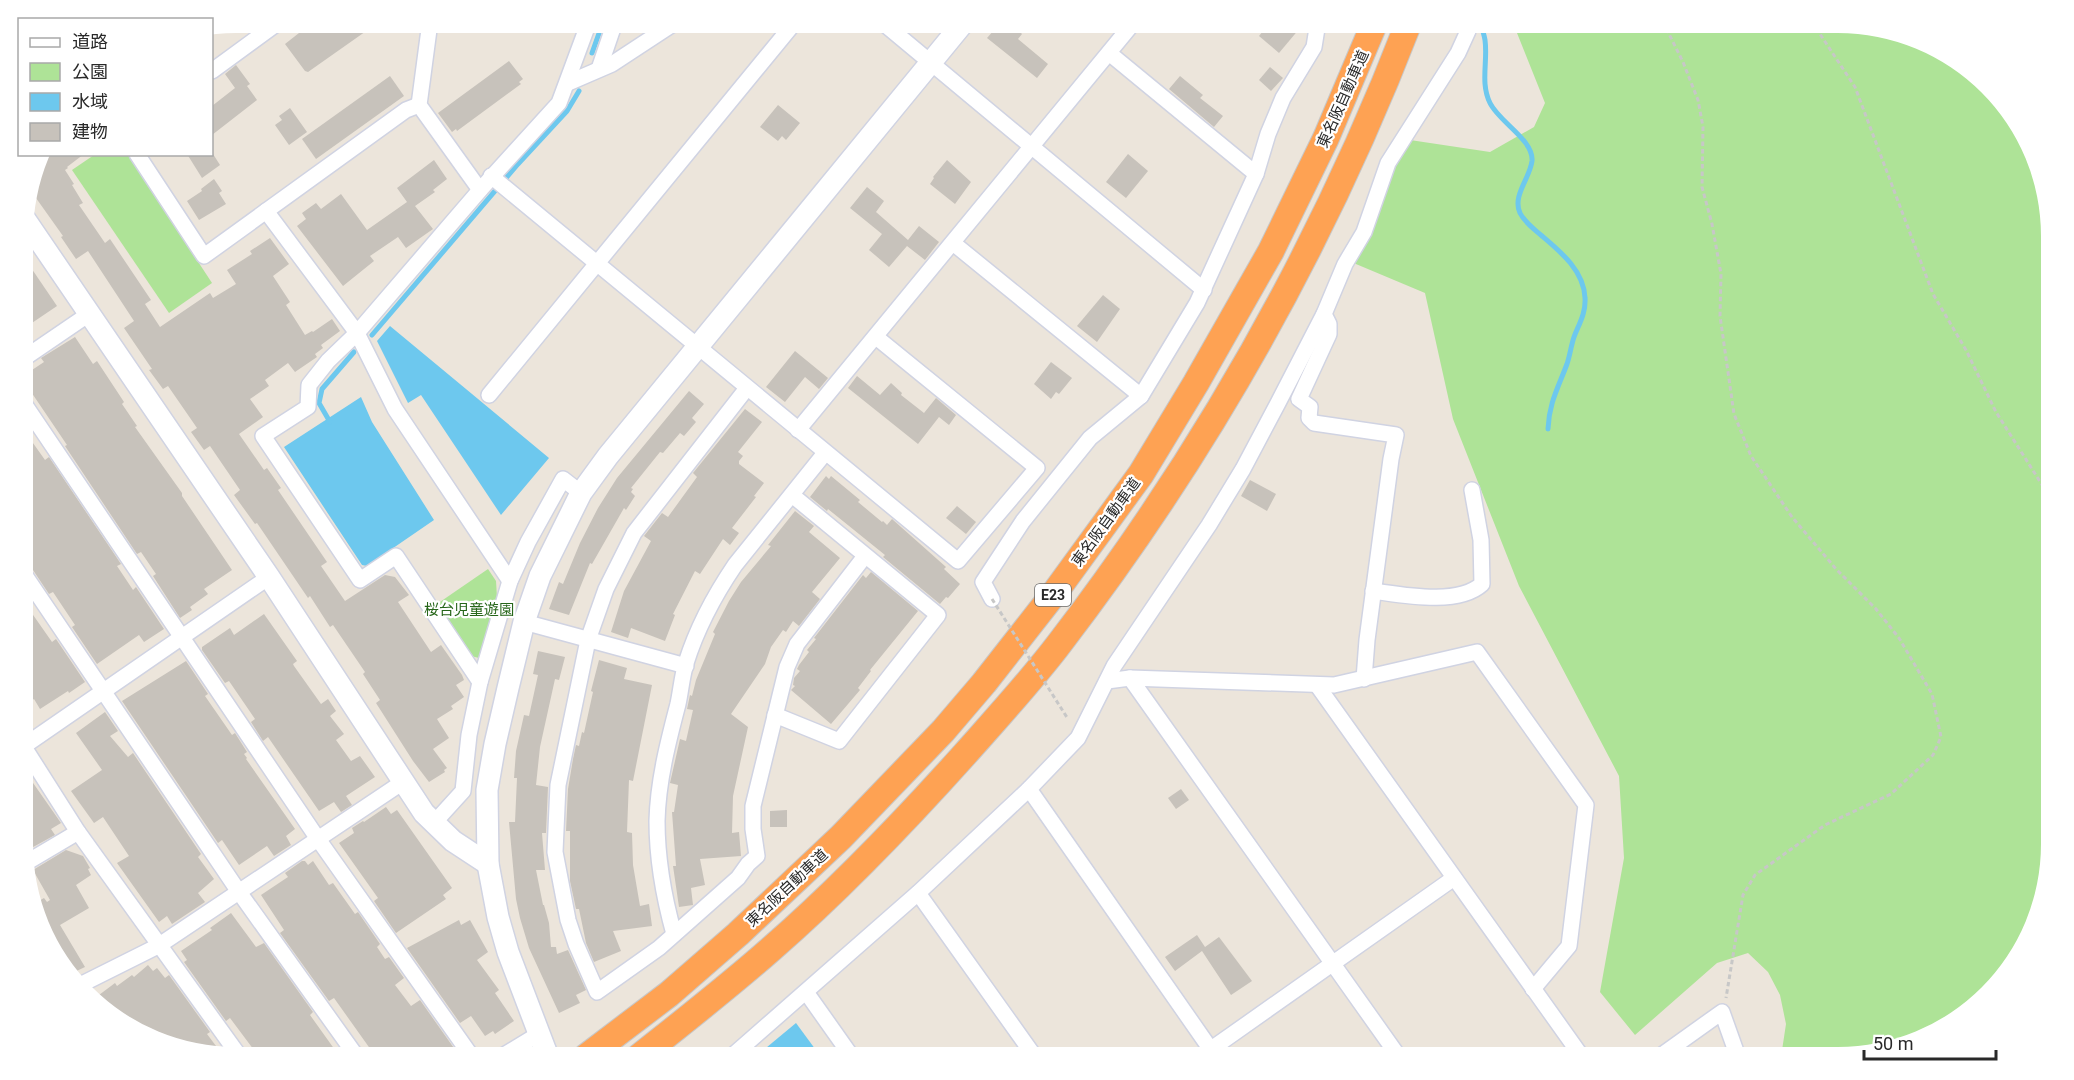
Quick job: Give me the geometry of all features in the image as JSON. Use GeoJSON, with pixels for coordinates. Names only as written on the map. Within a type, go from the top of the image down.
{"type":"FeatureCollection","features":[{"type":"Feature","properties":{"kind":"highway","name":"東名阪自動車道"},"geometry":{"type":"LineString","coordinates":[[599,1047],[687,979],[841,837],[943,731],[1056,591],[1141,474],[1271,252],[1326,138],[1370,33]]}},
{"type":"Feature","properties":{"kind":"highway","name":"E23"},"geometry":{"type":"LineString","coordinates":[[651,1047],[773,948],[864,861],[984,733],[1059,644],[1194,452],[1295,277],[1379,102],[1405,33]]}},
{"type":"Feature","properties":{"kind":"street"},"geometry":{"type":"LineString","coordinates":[[213,70],[264,33]]}},
{"type":"Feature","properties":{"kind":"street"},"geometry":{"type":"LineString","coordinates":[[429,33],[419,105],[480,190]]}},
{"type":"Feature","properties":{"kind":"street"},"geometry":{"type":"LineString","coordinates":[[480,682],[396,556],[360,580],[263,436],[308,407],[309,385],[328,361],[357,333],[480,190],[559,103],[585,33]]}},
{"type":"Feature","properties":{"kind":"street"},"geometry":{"type":"LineString","coordinates":[[599,69],[611,33]]}},
{"type":"Feature","properties":{"kind":"street"},"geometry":{"type":"LineString","coordinates":[[568,82],[631,53],[660,33]]}},
{"type":"Feature","properties":{"kind":"street"},"geometry":{"type":"LineString","coordinates":[[489,395],[786,33]]}},
{"type":"Feature","properties":{"kind":"street"},"geometry":{"type":"LineString","coordinates":[[895,33],[1204,290]]}},
{"type":"Feature","properties":{"kind":"street"},"geometry":{"type":"LineString","coordinates":[[545,1047],[508,952],[498,918],[488,864],[487,790],[495,744],[524,622],[540,576],[581,493],[608,456],[955,33]]}},
{"type":"Feature","properties":{"kind":"street"},"geometry":{"type":"LineString","coordinates":[[798,430],[1125,33]]}},
{"type":"Feature","properties":{"kind":"street"},"geometry":{"type":"LineString","coordinates":[[992,599],[983,582],[1023,521],[1090,438],[1141,396],[1204,290],[1256,174],[1268,134],[1283,98],[1314,46],[1316,33]]}},
{"type":"Feature","properties":{"kind":"street"},"geometry":{"type":"LineString","coordinates":[[743,1047],[918,893],[1029,789],[1078,738],[1114,666],[1209,525],[1243,469],[1324,314],[1345,264],[1364,231],[1388,163],[1458,53],[1467,33]]}},
{"type":"Feature","properties":{"kind":"street"},"geometry":{"type":"LineString","coordinates":[[1109,53],[1256,174]]}},
{"type":"Feature","properties":{"kind":"street"},"geometry":{"type":"LineString","coordinates":[[137,156],[204,256],[406,110],[419,105]]}},
{"type":"Feature","properties":{"kind":"street"},"geometry":{"type":"LineString","coordinates":[[493,178],[958,561],[1037,468],[876,338]]}},
{"type":"Feature","properties":{"kind":"street"},"geometry":{"type":"LineString","coordinates":[[266,211],[357,333],[395,409],[510,581]]}},
{"type":"Feature","properties":{"kind":"street"},"geometry":{"type":"LineString","coordinates":[[33,231],[269,577],[433,824],[453,841],[488,864]]}},
{"type":"Feature","properties":{"kind":"street"},"geometry":{"type":"LineString","coordinates":[[954,243],[1141,396]]}},
{"type":"Feature","properties":{"kind":"street"},"geometry":{"type":"LineString","coordinates":[[33,352],[89,314]]}},
{"type":"Feature","properties":{"kind":"street"},"geometry":{"type":"LineString","coordinates":[[1324,314],[1329,324],[1329,334],[1299,399],[1310,407],[1309,418],[1314,423],[1396,435],[1373,591],[1364,678]]}},
{"type":"Feature","properties":{"kind":"street"},"geometry":{"type":"LineString","coordinates":[[747,388],[634,534],[606,589],[588,640],[562,762],[556,810],[555,852],[568,920],[597,992],[659,948],[738,878],[757,856],[753,829],[753,806],[787,667],[797,644],[865,556]]}},
{"type":"Feature","properties":{"kind":"street"},"geometry":{"type":"LineString","coordinates":[[33,417],[318,839],[464,1047]]}},
{"type":"Feature","properties":{"kind":"street"},"geometry":{"type":"LineString","coordinates":[[674,934],[658,849],[657,820],[663,767],[686,666],[696,635],[721,585],[825,453]]}},
{"type":"Feature","properties":{"kind":"street"},"geometry":{"type":"LineString","coordinates":[[433,824],[463,791],[467,747],[480,682],[510,581],[528,542],[563,479],[581,493]]}},
{"type":"Feature","properties":{"kind":"street"},"geometry":{"type":"LineString","coordinates":[[1373,591],[1413,597],[1460,596],[1477,589],[1482,584],[1481,540],[1472,490]]}},
{"type":"Feature","properties":{"kind":"street"},"geometry":{"type":"LineString","coordinates":[[775,715],[839,741],[938,615],[792,495]]}},
{"type":"Feature","properties":{"kind":"street"},"geometry":{"type":"LineString","coordinates":[[33,740],[269,577]]}},
{"type":"Feature","properties":{"kind":"street"},"geometry":{"type":"LineString","coordinates":[[33,587],[239,892],[349,1047]]}},
{"type":"Feature","properties":{"kind":"street"},"geometry":{"type":"LineString","coordinates":[[524,622],[686,666]]}},
{"type":"Feature","properties":{"kind":"street"},"geometry":{"type":"LineString","coordinates":[[1107,681],[1130,678],[1334,685],[1477,651],[1586,805],[1569,946],[1548,974],[1533,989]]}},
{"type":"Feature","properties":{"kind":"street"},"geometry":{"type":"LineString","coordinates":[[1130,678],[1392,1047]]}},
{"type":"Feature","properties":{"kind":"street"},"geometry":{"type":"LineString","coordinates":[[1317,686],[1575,1047]]}},
{"type":"Feature","properties":{"kind":"street"},"geometry":{"type":"LineString","coordinates":[[33,760],[78,832],[232,1047]]}},
{"type":"Feature","properties":{"kind":"street"},"geometry":{"type":"LineString","coordinates":[[87,982],[158,946],[403,782]]}},
{"type":"Feature","properties":{"kind":"street"},"geometry":{"type":"LineString","coordinates":[[1029,789],[1204,1047]]}},
{"type":"Feature","properties":{"kind":"street"},"geometry":{"type":"LineString","coordinates":[[34,858],[78,832]]}},
{"type":"Feature","properties":{"kind":"street"},"geometry":{"type":"LineString","coordinates":[[1220,1047],[1454,878]]}},
{"type":"Feature","properties":{"kind":"street"},"geometry":{"type":"LineString","coordinates":[[918,893],[1028,1047]]}},
{"type":"Feature","properties":{"kind":"street"},"geometry":{"type":"LineString","coordinates":[[806,992],[845,1047]]}},
{"type":"Feature","properties":{"kind":"street"},"geometry":{"type":"LineString","coordinates":[[1673,1047],[1722,1012],[1734,1047]]}},
{"type":"Feature","properties":{"kind":"street"},"geometry":{"type":"LineString","coordinates":[[519,1047],[540,1034]]}},
{"type":"Feature","properties":{"kind":"path"},"geometry":{"type":"LineString","coordinates":[[1668,33],[1698,100],[1703,127],[1702,187],[1712,224],[1721,274],[1720,316],[1734,414],[1751,456],[1792,517],[1836,569],[1876,609],[1899,638],[1932,694],[1941,737],[1932,755],[1891,794],[1825,825],[1755,875],[1743,895],[1722,1012]]}},
{"type":"Feature","properties":{"kind":"path"},"geometry":{"type":"LineString","coordinates":[[1819,33],[1855,87],[1933,294],[1966,350],[1996,412],[2041,484]]}},
{"type":"Feature","properties":{"kind":"path"},"geometry":{"type":"LineString","coordinates":[[992,599],[1068,719]]}},
{"type":"Feature","properties":{"kind":"green space"},"geometry":{"type":"Polygon","coordinates":[[[1517,33],[1838,33],[1865,35],[1891,40],[1928,54],[1951,67],[1972,83],[2007,123],[2030,171],[2039,209],[2041,236],[2041,844],[2039,871],[2034,897],[2020,934],[2007,957],[1991,978],[1951,1013],[1903,1036],[1851,1047],[1783,1047],[1786,1024],[1780,995],[1768,972],[1748,953],[1717,963],[1635,1035],[1600,992],[1624,858],[1619,776],[1519,586],[1453,419],[1425,293],[1344,259],[1410,140],[1490,152],[1534,127],[1545,103],[1517,33]]]}},
{"type":"Feature","properties":{"kind":"green space"},"geometry":{"type":"Polygon","coordinates":[[[93,156],[129,156],[212,283],[169,313],[72,170],[93,156]]]}},
{"type":"Feature","properties":{"kind":"green space","name":"桜台児童遊園"},"geometry":{"type":"Polygon","coordinates":[[[488,569],[496,581],[497,598],[479,658],[471,656],[437,604],[488,569]]]}},
{"type":"Feature","properties":{"kind":"water"},"geometry":{"type":"Polygon","coordinates":[[[390,326],[549,458],[501,515],[421,395],[408,403],[377,341],[390,326]]]}},
{"type":"Feature","properties":{"kind":"water"},"geometry":{"type":"Polygon","coordinates":[[[361,397],[372,422],[434,520],[367,566],[362,565],[284,447],[361,397]]]}},
{"type":"Feature","properties":{"kind":"water"},"geometry":{"type":"Polygon","coordinates":[[[796,1023],[814,1047],[767,1047],[796,1023]]]}},
{"type":"Feature","properties":{"kind":"building"},"geometry":{"type":"Polygon","coordinates":[[[299,33],[363,33],[308,72],[285,44],[299,33]]]}},
{"type":"Feature","properties":{"kind":"building"},"geometry":{"type":"Polygon","coordinates":[[[991,33],[1021,33],[1018,39],[1048,64],[1037,78],[987,38],[991,33]]]}},
{"type":"Feature","properties":{"kind":"building"},"geometry":{"type":"Polygon","coordinates":[[[1261,33],[1296,33],[1279,53],[1259,36],[1261,33]]]}},
{"type":"Feature","properties":{"kind":"building"},"geometry":{"type":"Polygon","coordinates":[[[509,61],[523,79],[519,82],[521,84],[457,131],[456,129],[452,132],[438,113],[509,61]]]}},
{"type":"Feature","properties":{"kind":"building"},"geometry":{"type":"Polygon","coordinates":[[[236,65],[250,84],[247,86],[257,100],[213,134],[213,105],[235,88],[225,74],[236,65]]]}},
{"type":"Feature","properties":{"kind":"building"},"geometry":{"type":"Polygon","coordinates":[[[1270,67],[1283,78],[1271,91],[1259,80],[1270,67]]]}},
{"type":"Feature","properties":{"kind":"building"},"geometry":{"type":"Polygon","coordinates":[[[390,76],[404,96],[316,159],[302,139],[390,76]]]}},
{"type":"Feature","properties":{"kind":"building"},"geometry":{"type":"Polygon","coordinates":[[[1180,76],[1203,95],[1200,98],[1223,116],[1214,127],[1169,89],[1180,76]]]}},
{"type":"Feature","properties":{"kind":"building"},"geometry":{"type":"Polygon","coordinates":[[[778,105],[800,123],[786,140],[782,136],[778,141],[760,127],[778,105]]]}},
{"type":"Feature","properties":{"kind":"building"},"geometry":{"type":"Polygon","coordinates":[[[290,108],[307,132],[289,145],[275,125],[282,120],[279,116],[290,108]]]}},
{"type":"Feature","properties":{"kind":"building"},"geometry":{"type":"Polygon","coordinates":[[[213,154],[220,165],[202,178],[188,156],[213,156],[213,154]]]}},
{"type":"Feature","properties":{"kind":"building"},"geometry":{"type":"Polygon","coordinates":[[[1128,154],[1148,171],[1126,198],[1106,182],[1128,154]]]}},
{"type":"Feature","properties":{"kind":"building"},"geometry":{"type":"Polygon","coordinates":[[[49,156],[81,156],[65,170],[83,203],[79,205],[105,243],[110,239],[151,300],[145,304],[160,327],[210,293],[213,298],[236,284],[227,270],[252,254],[250,251],[270,238],[289,264],[273,276],[290,302],[286,305],[305,335],[332,319],[340,331],[321,345],[323,348],[315,354],[317,357],[295,372],[288,363],[265,380],[269,386],[250,399],[263,417],[239,434],[264,470],[267,468],[281,488],[278,490],[327,562],[321,566],[345,601],[385,575],[395,577],[409,595],[398,602],[431,652],[441,645],[462,675],[464,680],[456,685],[464,697],[451,706],[453,709],[437,719],[449,738],[433,749],[447,768],[445,772],[429,782],[413,761],[376,703],[380,700],[363,674],[365,672],[333,625],[330,627],[257,523],[255,524],[234,495],[240,490],[210,446],[204,450],[191,432],[197,428],[168,386],[163,389],[149,370],[152,369],[124,328],[134,321],[88,251],[76,259],[61,237],[63,236],[37,199],[37,196],[49,156]]]}},
{"type":"Feature","properties":{"kind":"building"},"geometry":{"type":"Polygon","coordinates":[[[434,160],[447,179],[433,190],[435,192],[415,206],[433,229],[406,248],[398,237],[370,256],[374,261],[343,286],[297,226],[306,219],[302,213],[316,203],[321,209],[341,194],[367,230],[407,202],[397,188],[434,160]]]}},
{"type":"Feature","properties":{"kind":"building"},"geometry":{"type":"Polygon","coordinates":[[[947,160],[971,182],[955,204],[930,184],[947,160]]]}},
{"type":"Feature","properties":{"kind":"building"},"geometry":{"type":"Polygon","coordinates":[[[214,179],[222,191],[219,193],[226,204],[199,220],[187,201],[214,179]]]}},
{"type":"Feature","properties":{"kind":"building"},"geometry":{"type":"Polygon","coordinates":[[[867,187],[884,201],[876,212],[908,240],[919,226],[939,242],[925,260],[907,246],[889,267],[869,250],[882,234],[850,208],[867,187]]]}},
{"type":"Feature","properties":{"kind":"building"},"geometry":{"type":"Polygon","coordinates":[[[33,271],[57,306],[33,322],[33,271]]]}},
{"type":"Feature","properties":{"kind":"building"},"geometry":{"type":"Polygon","coordinates":[[[1103,295],[1120,309],[1097,342],[1077,326],[1103,295]]]}},
{"type":"Feature","properties":{"kind":"building"},"geometry":{"type":"Polygon","coordinates":[[[75,337],[93,364],[97,361],[124,402],[122,404],[137,426],[135,427],[182,493],[232,570],[204,589],[208,594],[190,607],[192,610],[180,618],[153,576],[156,574],[141,552],[137,554],[33,395],[33,369],[44,362],[41,358],[75,337]]]}},
{"type":"Feature","properties":{"kind":"building"},"geometry":{"type":"Polygon","coordinates":[[[795,351],[828,378],[819,389],[805,377],[785,402],[766,387],[795,351]]]}},
{"type":"Feature","properties":{"kind":"building"},"geometry":{"type":"Polygon","coordinates":[[[1051,362],[1072,378],[1059,394],[1056,392],[1051,399],[1034,384],[1051,362]]]}},
{"type":"Feature","properties":{"kind":"building"},"geometry":{"type":"Polygon","coordinates":[[[857,376],[880,395],[891,383],[902,393],[901,395],[924,413],[936,398],[956,415],[949,425],[939,417],[918,444],[848,388],[857,376]]]}},
{"type":"Feature","properties":{"kind":"building"},"geometry":{"type":"Polygon","coordinates":[[[689,391],[704,404],[692,418],[696,422],[684,436],[680,433],[663,453],[660,452],[631,488],[635,496],[626,510],[624,508],[592,564],[590,563],[569,615],[549,609],[559,582],[563,584],[580,543],[617,478],[689,391]]]}},
{"type":"Feature","properties":{"kind":"building"},"geometry":{"type":"Polygon","coordinates":[[[745,409],[762,422],[738,452],[743,456],[739,464],[764,483],[732,528],[739,533],[730,545],[723,539],[700,574],[695,571],[673,614],[675,615],[665,641],[631,628],[628,638],[611,632],[624,591],[651,541],[644,536],[662,513],[668,517],[697,477],[693,473],[745,409]]]}},
{"type":"Feature","properties":{"kind":"building"},"geometry":{"type":"Polygon","coordinates":[[[33,443],[45,460],[49,457],[121,564],[117,566],[133,590],[136,587],[164,629],[144,642],[139,635],[97,664],[72,627],[75,625],[53,592],[49,594],[33,570],[33,443]]]}},
{"type":"Feature","properties":{"kind":"building"},"geometry":{"type":"Polygon","coordinates":[[[826,476],[829,479],[831,476],[882,522],[887,525],[892,519],[946,567],[944,569],[960,584],[948,598],[946,597],[940,604],[883,557],[885,555],[810,497],[826,476]]]}},
{"type":"Feature","properties":{"kind":"building"},"geometry":{"type":"Polygon","coordinates":[[[1250,480],[1276,494],[1267,511],[1241,496],[1250,480]]]}},
{"type":"Feature","properties":{"kind":"building"},"geometry":{"type":"Polygon","coordinates":[[[957,506],[976,522],[966,534],[946,518],[957,506]]]}},
{"type":"Feature","properties":{"kind":"building"},"geometry":{"type":"Polygon","coordinates":[[[795,511],[814,526],[809,532],[840,558],[812,592],[820,599],[799,626],[793,621],[786,632],[783,630],[771,647],[765,664],[731,714],[748,727],[733,796],[732,833],[739,832],[741,856],[700,859],[705,885],[691,888],[693,905],[679,907],[673,866],[676,866],[672,812],[674,812],[678,785],[670,783],[680,739],[686,741],[693,710],[687,709],[690,695],[692,696],[696,680],[715,634],[713,632],[729,601],[795,511]]]}},
{"type":"Feature","properties":{"kind":"building"},"geometry":{"type":"Polygon","coordinates":[[[871,572],[918,611],[870,670],[858,688],[860,690],[831,724],[791,690],[795,686],[793,685],[794,678],[800,671],[797,669],[799,665],[809,652],[807,650],[816,639],[814,638],[863,575],[866,578],[871,572]]]}},
{"type":"Feature","properties":{"kind":"building"},"geometry":{"type":"Polygon","coordinates":[[[264,614],[297,661],[293,664],[294,666],[321,704],[328,699],[336,711],[330,716],[344,734],[336,740],[351,761],[360,756],[375,777],[346,796],[352,805],[341,812],[334,802],[319,811],[268,737],[263,741],[251,722],[255,719],[229,681],[225,683],[202,650],[202,647],[230,628],[234,635],[264,614]]]}},
{"type":"Feature","properties":{"kind":"building"},"geometry":{"type":"Polygon","coordinates":[[[33,615],[52,642],[56,639],[85,682],[40,709],[34,699],[33,615]]]}},
{"type":"Feature","properties":{"kind":"building"},"geometry":{"type":"Polygon","coordinates":[[[538,651],[565,657],[559,680],[555,679],[540,747],[536,785],[548,787],[546,833],[542,833],[545,870],[536,870],[549,923],[551,947],[556,947],[557,954],[568,950],[586,990],[576,995],[580,1003],[559,1013],[529,948],[520,918],[516,899],[509,822],[515,822],[516,751],[524,715],[529,716],[538,675],[533,674],[538,651]]]}},
{"type":"Feature","properties":{"kind":"building"},"geometry":{"type":"Polygon","coordinates":[[[599,660],[627,668],[624,679],[652,685],[633,781],[629,780],[627,832],[632,833],[633,865],[640,906],[649,904],[652,926],[613,931],[621,951],[594,962],[586,943],[570,881],[570,831],[566,831],[568,789],[573,759],[576,745],[579,746],[582,732],[584,733],[599,660]]]}},
{"type":"Feature","properties":{"kind":"building"},"geometry":{"type":"Polygon","coordinates":[[[186,661],[208,694],[205,696],[232,735],[235,733],[247,752],[244,754],[246,759],[295,829],[286,836],[291,845],[274,856],[267,846],[239,865],[222,840],[218,843],[122,701],[186,661]]]}},
{"type":"Feature","properties":{"kind":"building"},"geometry":{"type":"Polygon","coordinates":[[[105,712],[118,731],[110,736],[128,757],[133,753],[201,854],[198,857],[214,879],[198,893],[205,902],[172,924],[167,916],[159,922],[117,863],[129,856],[103,817],[94,823],[71,791],[102,770],[76,733],[105,712]]]}},
{"type":"Feature","properties":{"kind":"building"},"geometry":{"type":"Polygon","coordinates":[[[33,783],[61,823],[51,829],[55,835],[33,847],[33,783]]]}},
{"type":"Feature","properties":{"kind":"building"},"geometry":{"type":"Polygon","coordinates":[[[1181,789],[1189,800],[1176,809],[1168,798],[1181,789]]]}},
{"type":"Feature","properties":{"kind":"building"},"geometry":{"type":"Polygon","coordinates":[[[386,807],[391,814],[397,810],[452,888],[443,895],[446,899],[396,933],[374,901],[378,898],[339,843],[354,833],[352,828],[386,807]]]}},
{"type":"Feature","properties":{"kind":"building"},"geometry":{"type":"Polygon","coordinates":[[[787,810],[787,827],[770,827],[770,811],[787,810]]]}},
{"type":"Feature","properties":{"kind":"building"},"geometry":{"type":"Polygon","coordinates":[[[66,850],[83,856],[90,868],[88,869],[91,875],[76,885],[89,908],[60,925],[85,967],[77,971],[60,946],[48,922],[41,900],[44,898],[47,902],[50,900],[36,875],[35,869],[66,850]]]}},
{"type":"Feature","properties":{"kind":"building"},"geometry":{"type":"Polygon","coordinates":[[[302,861],[308,865],[313,861],[329,885],[333,883],[355,914],[358,912],[380,944],[377,947],[385,959],[389,957],[404,978],[395,985],[411,1006],[420,1000],[453,1047],[369,1047],[334,998],[329,1001],[280,933],[284,930],[261,895],[288,877],[285,873],[302,861]]]}},
{"type":"Feature","properties":{"kind":"building"},"geometry":{"type":"Polygon","coordinates":[[[231,913],[256,947],[264,943],[313,1012],[310,1015],[333,1047],[252,1047],[230,1018],[226,1021],[184,962],[187,960],[181,951],[212,930],[210,928],[231,913]]]}},
{"type":"Feature","properties":{"kind":"building"},"geometry":{"type":"Polygon","coordinates":[[[459,920],[461,925],[470,920],[488,952],[477,960],[499,990],[495,993],[514,1021],[495,1034],[493,1031],[485,1036],[471,1016],[460,1023],[407,948],[459,920]]]}},
{"type":"Feature","properties":{"kind":"building"},"geometry":{"type":"Polygon","coordinates":[[[1197,935],[1205,947],[1219,937],[1252,981],[1231,995],[1202,951],[1175,971],[1165,957],[1197,935]]]}},
{"type":"Feature","properties":{"kind":"building"},"geometry":{"type":"Polygon","coordinates":[[[148,965],[153,971],[157,968],[165,978],[169,975],[210,1032],[207,1034],[216,1045],[183,1040],[158,1032],[123,1013],[100,995],[115,983],[117,986],[132,975],[134,977],[148,965]]]}},
{"type":"Feature","properties":{"kind":"waterway"},"geometry":{"type":"LineString","coordinates":[[592,53],[599,33]]}},
{"type":"Feature","properties":{"kind":"waterway"},"geometry":{"type":"LineString","coordinates":[[1483,33],[1486,56],[1485,88],[1490,103],[1522,138],[1531,153],[1531,167],[1518,200],[1520,213],[1527,223],[1570,263],[1584,288],[1583,314],[1552,403],[1548,429]]}},
{"type":"Feature","properties":{"kind":"waterway"},"geometry":{"type":"LineString","coordinates":[[372,335],[518,164],[567,111],[579,91]]}},
{"type":"Feature","properties":{"kind":"waterway"},"geometry":{"type":"LineString","coordinates":[[330,422],[319,403],[322,389],[354,352]]}}]}
